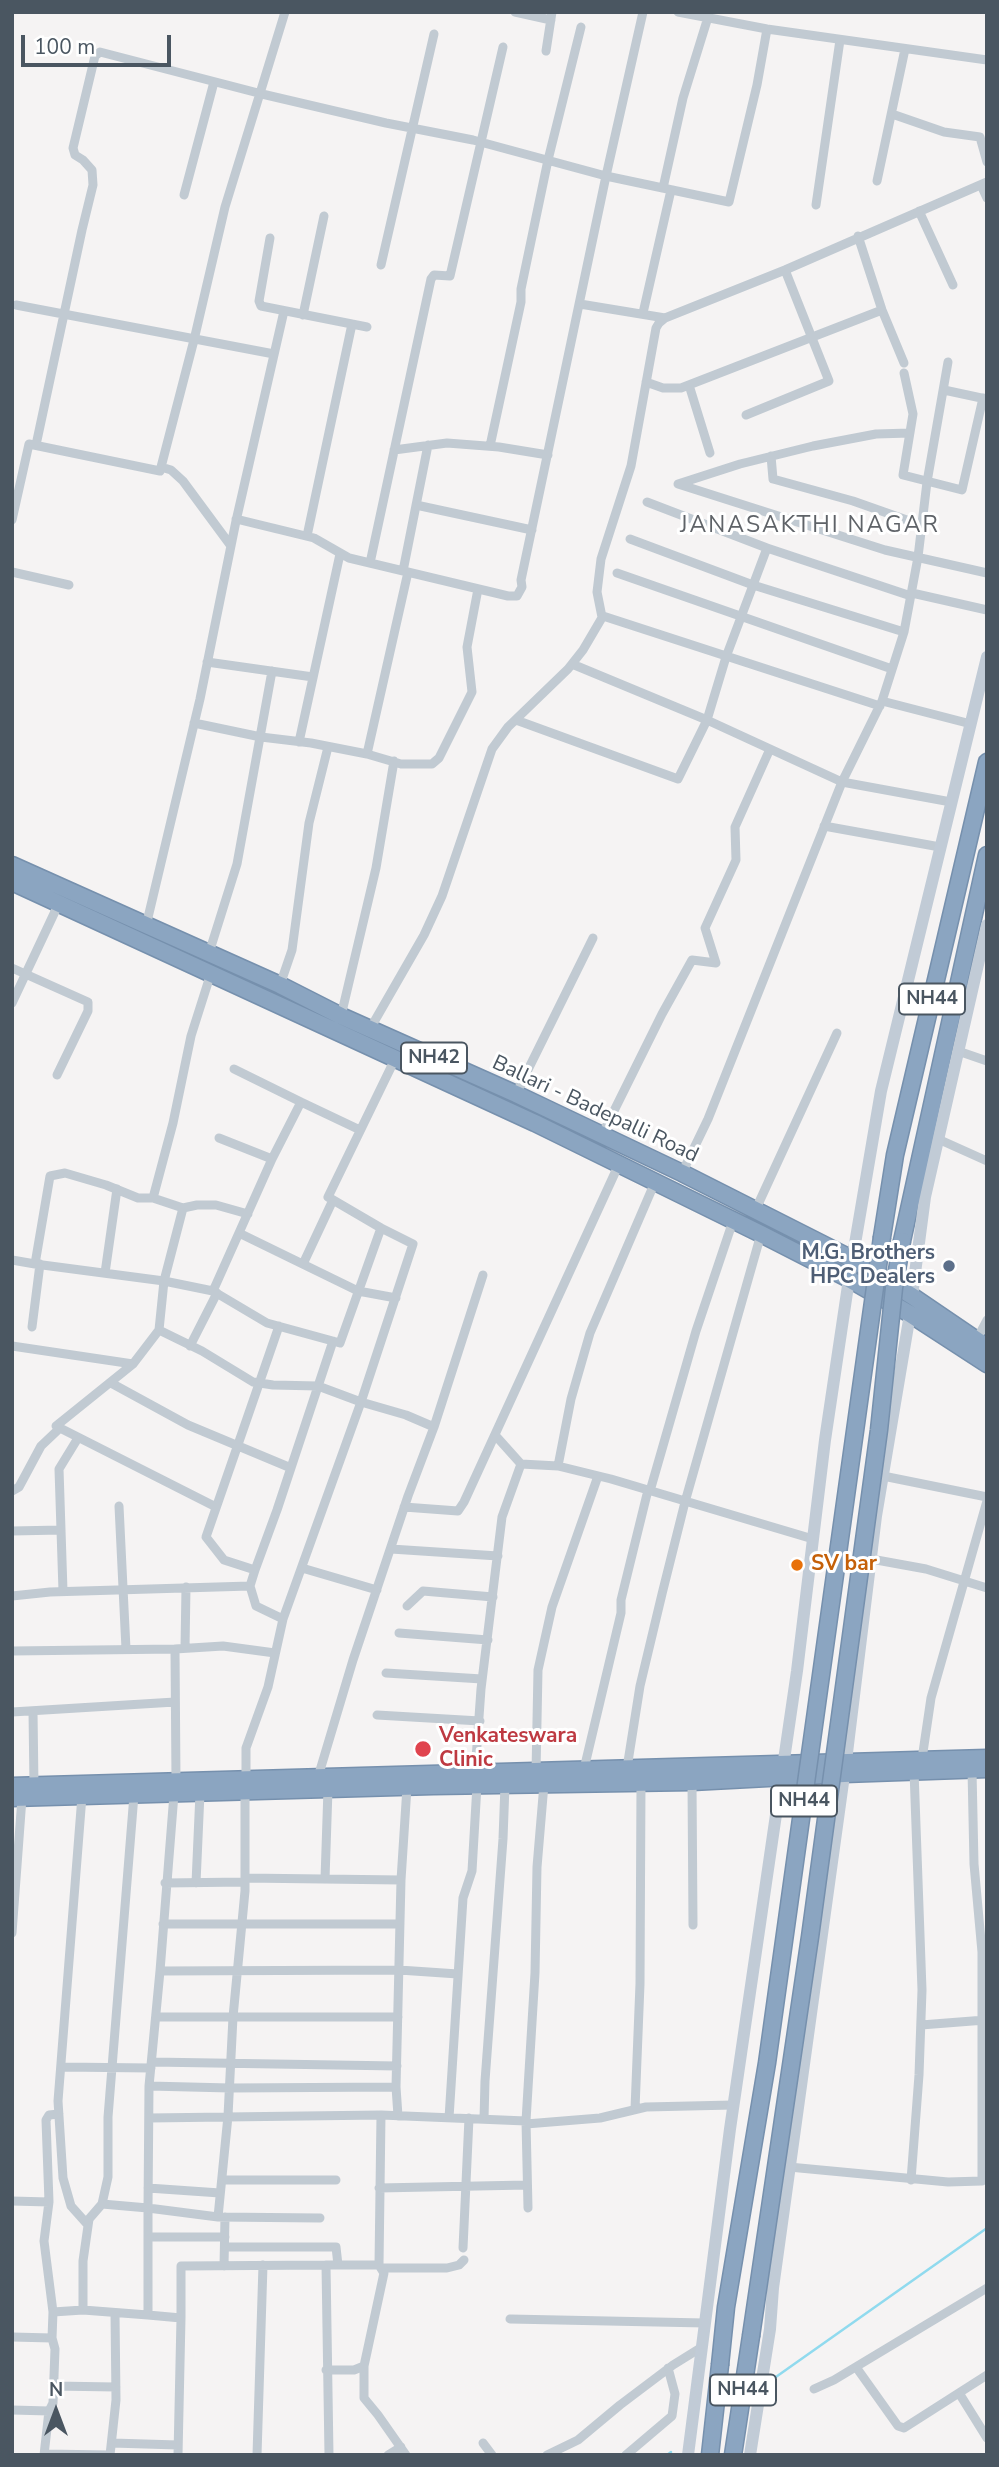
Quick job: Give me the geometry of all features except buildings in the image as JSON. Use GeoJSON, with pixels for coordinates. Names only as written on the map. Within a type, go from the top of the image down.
{"type":"FeatureCollection","features":[{"type":"Feature","properties":{"kind":"highway","name":"NH44"},"geometry":{"type":"LineString","coordinates":[[710,2455],[726,2307],[767,2063],[834,1595],[865,1347],[891,1182],[987,762]]}},
{"type":"Feature","properties":{"kind":"highway","name":"NH44"},"geometry":{"type":"LineString","coordinates":[[733,2455],[817,1882],[879,1430],[894,1288],[987,855]]}},
{"type":"Feature","properties":{"kind":"highway","name":"Ballari - Badepalli Road"},"geometry":{"type":"LineString","coordinates":[[12,864],[516,1094],[682,1173],[852,1259]]}},
{"type":"Feature","properties":{"kind":"highway","name":"Ballari - Badepalli Road"},"geometry":{"type":"LineString","coordinates":[[12,882],[603,1156],[849,1279]]}},
{"type":"Feature","properties":{"kind":"highway"},"geometry":{"type":"LineString","coordinates":[[603,1156],[608,1138]]}},
{"type":"Feature","properties":{"kind":"highway","name":"NH42"},"geometry":{"type":"LineString","coordinates":[[852,1259],[912,1296]]}},
{"type":"Feature","properties":{"kind":"highway","name":"NH42"},"geometry":{"type":"LineString","coordinates":[[849,1279],[910,1314]]}},
{"type":"Feature","properties":{"kind":"highway"},"geometry":{"type":"LineString","coordinates":[[982,1343],[912,1296],[910,1314],[987,1364]]}},
{"type":"Feature","properties":{"kind":"highway"},"geometry":{"type":"LineString","coordinates":[[23,1793],[476,1779],[692,1782],[782,1771],[918,1765],[987,1758]]}},
{"type":"Feature","properties":{"kind":"highway"},"geometry":{"type":"LineString","coordinates":[[918,1765],[979,1770]]}},
{"type":"Feature","properties":{"kind":"highway"},"geometry":{"type":"LineString","coordinates":[[323,1783],[407,1787],[476,1779],[505,1785],[584,1769],[782,1771]]}},
{"type":"Feature","properties":{"kind":"highway"},"geometry":{"type":"LineString","coordinates":[[23,1793],[134,1795],[175,1788],[200,1793],[246,1786]]}},
{"type":"Feature","properties":{"kind":"street"},"geometry":{"type":"LineString","coordinates":[[12,520],[29,444],[160,471],[225,207],[262,94],[285,12]]}},
{"type":"Feature","properties":{"kind":"street"},"geometry":{"type":"LineString","coordinates":[[515,12],[551,16],[546,51]]}},
{"type":"Feature","properties":{"kind":"street"},"geometry":{"type":"LineString","coordinates":[[236,519],[307,536],[324,542],[340,554],[370,563],[514,597],[519,594],[643,12]]}},
{"type":"Feature","properties":{"kind":"street"},"geometry":{"type":"LineString","coordinates":[[678,12],[709,15],[766,29],[987,60]]}},
{"type":"Feature","properties":{"kind":"street"},"geometry":{"type":"LineString","coordinates":[[643,313],[683,98],[709,15]]}},
{"type":"Feature","properties":{"kind":"street"},"geometry":{"type":"LineString","coordinates":[[490,446],[548,160],[581,27]]}},
{"type":"Feature","properties":{"kind":"street"},"geometry":{"type":"LineString","coordinates":[[36,445],[93,185],[92,170],[75,155],[73,148],[95,56],[100,52],[262,94],[481,142],[606,176],[729,202],[757,85],[766,29]]}},
{"type":"Feature","properties":{"kind":"street"},"geometry":{"type":"LineString","coordinates":[[381,265],[434,34]]}},
{"type":"Feature","properties":{"kind":"street"},"geometry":{"type":"LineString","coordinates":[[816,205],[840,40]]}},
{"type":"Feature","properties":{"kind":"street"},"geometry":{"type":"LineString","coordinates":[[370,563],[431,279],[434,275],[450,276],[503,47]]}},
{"type":"Feature","properties":{"kind":"street"},"geometry":{"type":"LineString","coordinates":[[877,181],[905,49]]}},
{"type":"Feature","properties":{"kind":"street"},"geometry":{"type":"LineString","coordinates":[[184,195],[214,82]]}},
{"type":"Feature","properties":{"kind":"street"},"geometry":{"type":"LineString","coordinates":[[892,114],[944,132],[980,137],[987,162]]}},
{"type":"Feature","properties":{"kind":"street"},"geometry":{"type":"LineString","coordinates":[[370,1029],[420,944],[446,883],[492,749],[516,720],[572,664],[593,636],[602,617],[597,592],[601,559],[628,478],[656,328],[665,318],[785,270],[858,236],[984,184],[987,198]]}},
{"type":"Feature","properties":{"kind":"street"},"geometry":{"type":"LineString","coordinates":[[919,211],[953,285]]}},
{"type":"Feature","properties":{"kind":"street"},"geometry":{"type":"LineString","coordinates":[[303,315],[324,216]]}},
{"type":"Feature","properties":{"kind":"street"},"geometry":{"type":"LineString","coordinates":[[858,236],[904,368],[913,414],[903,475],[961,490],[985,399],[944,390]]}},
{"type":"Feature","properties":{"kind":"street"},"geometry":{"type":"LineString","coordinates":[[270,238],[259,301],[263,307],[367,327]]}},
{"type":"Feature","properties":{"kind":"street"},"geometry":{"type":"LineString","coordinates":[[746,415],[829,381],[785,270]]}},
{"type":"Feature","properties":{"kind":"street"},"geometry":{"type":"LineString","coordinates":[[580,304],[665,318]]}},
{"type":"Feature","properties":{"kind":"street"},"geometry":{"type":"LineString","coordinates":[[16,305],[274,354]]}},
{"type":"Feature","properties":{"kind":"street"},"geometry":{"type":"LineString","coordinates":[[646,382],[673,389],[689,385],[882,310]]}},
{"type":"Feature","properties":{"kind":"street"},"geometry":{"type":"LineString","coordinates":[[146,926],[194,723],[236,519],[284,311]]}},
{"type":"Feature","properties":{"kind":"street"},"geometry":{"type":"LineString","coordinates":[[307,536],[352,324]]}},
{"type":"Feature","properties":{"kind":"street"},"geometry":{"type":"LineString","coordinates":[[682,1173],[708,1119],[842,782],[881,704],[904,632],[948,362]]}},
{"type":"Feature","properties":{"kind":"street"},"geometry":{"type":"LineString","coordinates":[[689,385],[710,453]]}},
{"type":"Feature","properties":{"kind":"street"},"geometry":{"type":"LineString","coordinates":[[910,433],[876,434],[771,456],[678,484],[885,550],[987,573]]}},
{"type":"Feature","properties":{"kind":"street"},"geometry":{"type":"LineString","coordinates":[[394,450],[447,443],[548,455]]}},
{"type":"Feature","properties":{"kind":"street"},"geometry":{"type":"LineString","coordinates":[[367,754],[428,445]]}},
{"type":"Feature","properties":{"kind":"street"},"geometry":{"type":"LineString","coordinates":[[771,456],[773,478],[853,500],[921,525]]}},
{"type":"Feature","properties":{"kind":"street"},"geometry":{"type":"LineString","coordinates":[[161,467],[171,470],[183,481],[231,546]]}},
{"type":"Feature","properties":{"kind":"street"},"geometry":{"type":"LineString","coordinates":[[647,502],[767,548],[911,595],[987,610]]}},
{"type":"Feature","properties":{"kind":"street"},"geometry":{"type":"LineString","coordinates":[[416,505],[532,530]]}},
{"type":"Feature","properties":{"kind":"street"},"geometry":{"type":"LineString","coordinates":[[630,539],[753,585],[904,632]]}},
{"type":"Feature","properties":{"kind":"street"},"geometry":{"type":"LineString","coordinates":[[516,720],[678,779],[707,720],[726,657],[767,548]]}},
{"type":"Feature","properties":{"kind":"street"},"geometry":{"type":"LineString","coordinates":[[299,742],[340,554]]}},
{"type":"Feature","properties":{"kind":"street"},"geometry":{"type":"LineString","coordinates":[[12,572],[69,584]]}},
{"type":"Feature","properties":{"kind":"street"},"geometry":{"type":"LineString","coordinates":[[617,573],[892,669]]}},
{"type":"Feature","properties":{"kind":"street"},"geometry":{"type":"LineString","coordinates":[[194,723],[394,761],[420,765],[436,762],[472,689],[467,647],[478,589]]}},
{"type":"Feature","properties":{"kind":"street"},"geometry":{"type":"LineString","coordinates":[[602,617],[611,617],[726,657],[881,704],[971,724]]}},
{"type":"Feature","properties":{"kind":"street"},"geometry":{"type":"LineString","coordinates":[[688,2455],[733,2105],[852,1259],[881,1091],[987,657]]}},
{"type":"Feature","properties":{"kind":"street"},"geometry":{"type":"LineString","coordinates":[[207,662],[313,677]]}},
{"type":"Feature","properties":{"kind":"street"},"geometry":{"type":"LineString","coordinates":[[572,664],[707,720],[842,782],[951,802]]}},
{"type":"Feature","properties":{"kind":"street"},"geometry":{"type":"LineString","coordinates":[[209,953],[237,864],[272,671]]}},
{"type":"Feature","properties":{"kind":"street"},"geometry":{"type":"LineString","coordinates":[[280,985],[292,950],[309,823],[328,747]]}},
{"type":"Feature","properties":{"kind":"street"},"geometry":{"type":"LineString","coordinates":[[608,1138],[662,1014],[692,960],[716,963],[705,928],[736,860],[735,827],[770,749]]}},
{"type":"Feature","properties":{"kind":"street"},"geometry":{"type":"LineString","coordinates":[[341,1016],[376,868],[394,761]]}},
{"type":"Feature","properties":{"kind":"street"},"geometry":{"type":"LineString","coordinates":[[824,826],[940,847]]}},
{"type":"Feature","properties":{"kind":"street"},"geometry":{"type":"LineString","coordinates":[[12,1003],[59,903]]}},
{"type":"Feature","properties":{"kind":"street"},"geometry":{"type":"LineString","coordinates":[[912,1296],[925,1197],[987,925]]}},
{"type":"Feature","properties":{"kind":"street"},"geometry":{"type":"LineString","coordinates":[[516,1094],[593,938]]}},
{"type":"Feature","properties":{"kind":"street"},"geometry":{"type":"LineString","coordinates":[[12,968],[88,1002],[88,1011],[57,1075]]}},
{"type":"Feature","properties":{"kind":"street"},"geometry":{"type":"LineString","coordinates":[[153,1198],[173,1123],[191,1036],[211,973]]}},
{"type":"Feature","properties":{"kind":"street"},"geometry":{"type":"LineString","coordinates":[[755,1211],[836,1033]]}},
{"type":"Feature","properties":{"kind":"street"},"geometry":{"type":"LineString","coordinates":[[958,1051],[987,1061]]}},
{"type":"Feature","properties":{"kind":"street"},"geometry":{"type":"LineString","coordinates":[[224,2266],[225,2242],[220,2193],[229,2116],[233,2017],[245,1880],[246,1748],[268,1687],[283,1619],[361,1402],[413,1244],[328,1197],[395,1059]]}},
{"type":"Feature","properties":{"kind":"street"},"geometry":{"type":"LineString","coordinates":[[234,1069],[360,1130]]}},
{"type":"Feature","properties":{"kind":"street"},"geometry":{"type":"LineString","coordinates":[[190,1346],[272,1159],[301,1102]]}},
{"type":"Feature","properties":{"kind":"street"},"geometry":{"type":"LineString","coordinates":[[219,1138],[272,1159]]}},
{"type":"Feature","properties":{"kind":"street"},"geometry":{"type":"LineString","coordinates":[[939,1139],[987,1161]]}},
{"type":"Feature","properties":{"kind":"street"},"geometry":{"type":"LineString","coordinates":[[404,1507],[458,1511],[464,1502],[619,1164]]}},
{"type":"Feature","properties":{"kind":"street"},"geometry":{"type":"LineString","coordinates":[[32,1327],[37,1264],[50,1176],[65,1173],[138,1198],[153,1198],[183,1208],[216,1205],[247,1214]]}},
{"type":"Feature","properties":{"kind":"street"},"geometry":{"type":"LineString","coordinates":[[558,1466],[571,1399],[590,1334],[655,1182]]}},
{"type":"Feature","properties":{"kind":"street"},"geometry":{"type":"LineString","coordinates":[[105,1273],[117,1189]]}},
{"type":"Feature","properties":{"kind":"street"},"geometry":{"type":"LineString","coordinates":[[303,1264],[332,1200]]}},
{"type":"Feature","properties":{"kind":"street"},"geometry":{"type":"LineString","coordinates":[[183,1208],[164,1281],[159,1330],[133,1364],[56,1426],[216,1507]]}},
{"type":"Feature","properties":{"kind":"street"},"geometry":{"type":"LineString","coordinates":[[584,1769],[621,1613],[621,1600],[649,1491],[696,1331],[733,1221]]}},
{"type":"Feature","properties":{"kind":"street"},"geometry":{"type":"LineString","coordinates":[[12,1260],[164,1281],[215,1292],[267,1323],[340,1343],[381,1228]]}},
{"type":"Feature","properties":{"kind":"street"},"geometry":{"type":"LineString","coordinates":[[239,1233],[358,1291],[396,1297]]}},
{"type":"Feature","properties":{"kind":"street"},"geometry":{"type":"LineString","coordinates":[[627,1768],[640,1686],[685,1502],[761,1234]]}},
{"type":"Feature","properties":{"kind":"street"},"geometry":{"type":"LineString","coordinates":[[325,1880],[323,1783],[377,1590],[483,1275]]}},
{"type":"Feature","properties":{"kind":"street"},"geometry":{"type":"LineString","coordinates":[[750,2455],[770,2329],[773,2288],[871,1559],[910,1314]]}},
{"type":"Feature","properties":{"kind":"street"},"geometry":{"type":"LineString","coordinates":[[982,1343],[987,1320]]}},
{"type":"Feature","properties":{"kind":"street"},"geometry":{"type":"LineString","coordinates":[[255,1570],[225,1560],[206,1537],[279,1326]]}},
{"type":"Feature","properties":{"kind":"street"},"geometry":{"type":"LineString","coordinates":[[159,1330],[253,1382],[318,1386],[434,1427]]}},
{"type":"Feature","properties":{"kind":"street"},"geometry":{"type":"LineString","coordinates":[[283,1619],[256,1606],[250,1586],[333,1341]]}},
{"type":"Feature","properties":{"kind":"street"},"geometry":{"type":"LineString","coordinates":[[12,1346],[133,1364]]}},
{"type":"Feature","properties":{"kind":"street"},"geometry":{"type":"LineString","coordinates":[[111,1383],[188,1425],[291,1468]]}},
{"type":"Feature","properties":{"kind":"street"},"geometry":{"type":"LineString","coordinates":[[12,1491],[19,1487],[41,1446],[60,1428]]}},
{"type":"Feature","properties":{"kind":"street"},"geometry":{"type":"LineString","coordinates":[[495,1435],[521,1464],[558,1466],[598,1476],[813,1539]]}},
{"type":"Feature","properties":{"kind":"street"},"geometry":{"type":"LineString","coordinates":[[63,1591],[60,1467],[78,1438]]}},
{"type":"Feature","properties":{"kind":"street"},"geometry":{"type":"LineString","coordinates":[[449,2118],[463,1899],[473,1861],[482,1679],[502,1517],[521,1464]]}},
{"type":"Feature","properties":{"kind":"street"},"geometry":{"type":"LineString","coordinates":[[528,2208],[526,2122],[535,1973],[540,1778],[538,1670],[552,1607],[598,1476]]}},
{"type":"Feature","properties":{"kind":"street"},"geometry":{"type":"LineString","coordinates":[[883,1476],[987,1499],[931,1698],[918,1765],[922,1990],[911,2180]]}},
{"type":"Feature","properties":{"kind":"street"},"geometry":{"type":"LineString","coordinates":[[119,1506],[126,1649]]}},
{"type":"Feature","properties":{"kind":"street"},"geometry":{"type":"LineString","coordinates":[[12,1531],[61,1530]]}},
{"type":"Feature","properties":{"kind":"street"},"geometry":{"type":"LineString","coordinates":[[391,1549],[498,1556]]}},
{"type":"Feature","properties":{"kind":"street"},"geometry":{"type":"LineString","coordinates":[[871,1559],[926,1569],[987,1588]]}},
{"type":"Feature","properties":{"kind":"street"},"geometry":{"type":"LineString","coordinates":[[302,1568],[377,1590]]}},
{"type":"Feature","properties":{"kind":"street"},"geometry":{"type":"LineString","coordinates":[[12,1597],[63,1591],[250,1586]]}},
{"type":"Feature","properties":{"kind":"street"},"geometry":{"type":"LineString","coordinates":[[148,2315],[149,2085],[175,1788],[175,1702],[186,1587]]}},
{"type":"Feature","properties":{"kind":"street"},"geometry":{"type":"LineString","coordinates":[[407,1606],[423,1591],[493,1597]]}},
{"type":"Feature","properties":{"kind":"street"},"geometry":{"type":"LineString","coordinates":[[399,1633],[488,1640]]}},
{"type":"Feature","properties":{"kind":"street"},"geometry":{"type":"LineString","coordinates":[[12,1651],[222,1646],[275,1653]]}},
{"type":"Feature","properties":{"kind":"street"},"geometry":{"type":"LineString","coordinates":[[386,1673],[482,1679]]}},
{"type":"Feature","properties":{"kind":"street"},"geometry":{"type":"LineString","coordinates":[[12,1712],[175,1702]]}},
{"type":"Feature","properties":{"kind":"street"},"geometry":{"type":"LineString","coordinates":[[12,1933],[23,1793],[33,1711]]}},
{"type":"Feature","properties":{"kind":"street"},"geometry":{"type":"LineString","coordinates":[[377,1715],[480,1721]]}},
{"type":"Feature","properties":{"kind":"street"},"geometry":{"type":"LineString","coordinates":[[789,2167],[911,2180],[982,2181],[984,1952],[974,1864],[979,1770]]}},
{"type":"Feature","properties":{"kind":"street"},"geometry":{"type":"LineString","coordinates":[[692,1782],[693,1925]]}},
{"type":"Feature","properties":{"kind":"street"},"geometry":{"type":"LineString","coordinates":[[635,2109],[640,1984],[641,1783]]}},
{"type":"Feature","properties":{"kind":"street"},"geometry":{"type":"LineString","coordinates":[[484,2119],[505,1785]]}},
{"type":"Feature","properties":{"kind":"street"},"geometry":{"type":"LineString","coordinates":[[398,2116],[396,2087],[401,1880],[407,1787]]}},
{"type":"Feature","properties":{"kind":"street"},"geometry":{"type":"LineString","coordinates":[[196,1883],[200,1793]]}},
{"type":"Feature","properties":{"kind":"street"},"geometry":{"type":"LineString","coordinates":[[83,2310],[83,2261],[89,2219],[102,2204],[108,2177],[108,2117],[134,1795]]}},
{"type":"Feature","properties":{"kind":"street"},"geometry":{"type":"LineString","coordinates":[[82,1796],[59,2114],[63,2178],[71,2206],[88,2225]]}},
{"type":"Feature","properties":{"kind":"street"},"geometry":{"type":"LineString","coordinates":[[165,1883],[401,1880]]}},
{"type":"Feature","properties":{"kind":"street"},"geometry":{"type":"LineString","coordinates":[[163,1924],[400,1923]]}},
{"type":"Feature","properties":{"kind":"street"},"geometry":{"type":"LineString","coordinates":[[160,1971],[399,1970],[458,1974]]}},
{"type":"Feature","properties":{"kind":"street"},"geometry":{"type":"LineString","coordinates":[[156,2017],[398,2017]]}},
{"type":"Feature","properties":{"kind":"street"},"geometry":{"type":"LineString","coordinates":[[921,2025],[984,2020]]}},
{"type":"Feature","properties":{"kind":"street"},"geometry":{"type":"LineString","coordinates":[[61,2067],[231,2063],[397,2066]]}},
{"type":"Feature","properties":{"kind":"street"},"geometry":{"type":"LineString","coordinates":[[149,2085],[230,2088],[396,2087]]}},
{"type":"Feature","properties":{"kind":"street"},"geometry":{"type":"LineString","coordinates":[[149,2118],[381,2115],[526,2122],[600,2118],[635,2109],[733,2105]]}},
{"type":"Feature","properties":{"kind":"street"},"geometry":{"type":"LineString","coordinates":[[59,2114],[50,2115],[46,2120],[49,2202],[44,2241],[55,2348],[52,2403],[44,2454],[110,2455],[116,2387],[115,2313]]}},
{"type":"Feature","properties":{"kind":"street"},"geometry":{"type":"LineString","coordinates":[[381,2115],[379,2188],[381,2266],[384,2273],[365,2366],[364,2398],[404,2451],[388,2455]]}},
{"type":"Feature","properties":{"kind":"street"},"geometry":{"type":"LineString","coordinates":[[463,2248],[469,2118]]}},
{"type":"Feature","properties":{"kind":"street"},"geometry":{"type":"LineString","coordinates":[[222,2180],[336,2180]]}},
{"type":"Feature","properties":{"kind":"street"},"geometry":{"type":"LineString","coordinates":[[379,2188],[527,2185]]}},
{"type":"Feature","properties":{"kind":"street"},"geometry":{"type":"LineString","coordinates":[[148,2188],[220,2193]]}},
{"type":"Feature","properties":{"kind":"street"},"geometry":{"type":"LineString","coordinates":[[12,2202],[49,2202]]}},
{"type":"Feature","properties":{"kind":"street"},"geometry":{"type":"LineString","coordinates":[[102,2204],[221,2217],[320,2218]]}},
{"type":"Feature","properties":{"kind":"street"},"geometry":{"type":"LineString","coordinates":[[148,2237],[336,2247],[338,2265]]}},
{"type":"Feature","properties":{"kind":"street"},"geometry":{"type":"LineString","coordinates":[[111,2443],[178,2450],[181,2266],[338,2265],[447,2268],[459,2265],[464,2260]]}},
{"type":"Feature","properties":{"kind":"street"},"geometry":{"type":"LineString","coordinates":[[257,2455],[262,2265]]}},
{"type":"Feature","properties":{"kind":"street"},"geometry":{"type":"LineString","coordinates":[[326,2265],[329,2455]]}},
{"type":"Feature","properties":{"kind":"street"},"geometry":{"type":"LineString","coordinates":[[814,2389],[986,2289]]}},
{"type":"Feature","properties":{"kind":"street"},"geometry":{"type":"LineString","coordinates":[[53,2312],[83,2310],[181,2318]]}},
{"type":"Feature","properties":{"kind":"street"},"geometry":{"type":"LineString","coordinates":[[510,2319],[705,2323]]}},
{"type":"Feature","properties":{"kind":"street"},"geometry":{"type":"LineString","coordinates":[[12,2337],[52,2338]]}},
{"type":"Feature","properties":{"kind":"street"},"geometry":{"type":"LineString","coordinates":[[547,2455],[565,2451],[668,2368],[702,2347]]}},
{"type":"Feature","properties":{"kind":"street"},"geometry":{"type":"LineString","coordinates":[[326,2370],[354,2370],[365,2366]]}},
{"type":"Feature","properties":{"kind":"street"},"geometry":{"type":"LineString","coordinates":[[856,2367],[901,2428],[907,2428],[987,2375]]}},
{"type":"Feature","properties":{"kind":"street"},"geometry":{"type":"LineString","coordinates":[[626,2455],[672,2416],[675,2394],[668,2368]]}},
{"type":"Feature","properties":{"kind":"street"},"geometry":{"type":"LineString","coordinates":[[53,2386],[116,2387]]}},
{"type":"Feature","properties":{"kind":"street"},"geometry":{"type":"LineString","coordinates":[[959,2393],[987,2438]]}},
{"type":"Feature","properties":{"kind":"street"},"geometry":{"type":"LineString","coordinates":[[12,2410],[49,2411]]}},
{"type":"Feature","properties":{"kind":"street"},"geometry":{"type":"LineString","coordinates":[[482,2443],[492,2455]]}},
{"type":"Feature","properties":{"kind":"waterway"},"geometry":{"type":"LineString","coordinates":[[773,2379],[987,2228]]}},
{"type":"Feature","properties":{"kind":"waterway"},"geometry":{"type":"LineString","coordinates":[[667,2455],[671,2452]]}},
{"type":"Feature","properties":{"kind":"place","name":"M.G. Brothers HPC Dealers"},"geometry":{"type":"Point","coordinates":[949,1266]}},
{"type":"Feature","properties":{"kind":"place","name":"SV bar"},"geometry":{"type":"Point","coordinates":[797,1565]}},
{"type":"Feature","properties":{"kind":"place","name":"Venkateswara Clinic"},"geometry":{"type":"Point","coordinates":[423,1749]}},
{"type":"Feature","properties":{"kind":"district","name":"JANASAKTHI NAGAR"},"geometry":{"type":"Point","coordinates":[810,526]}}]}
